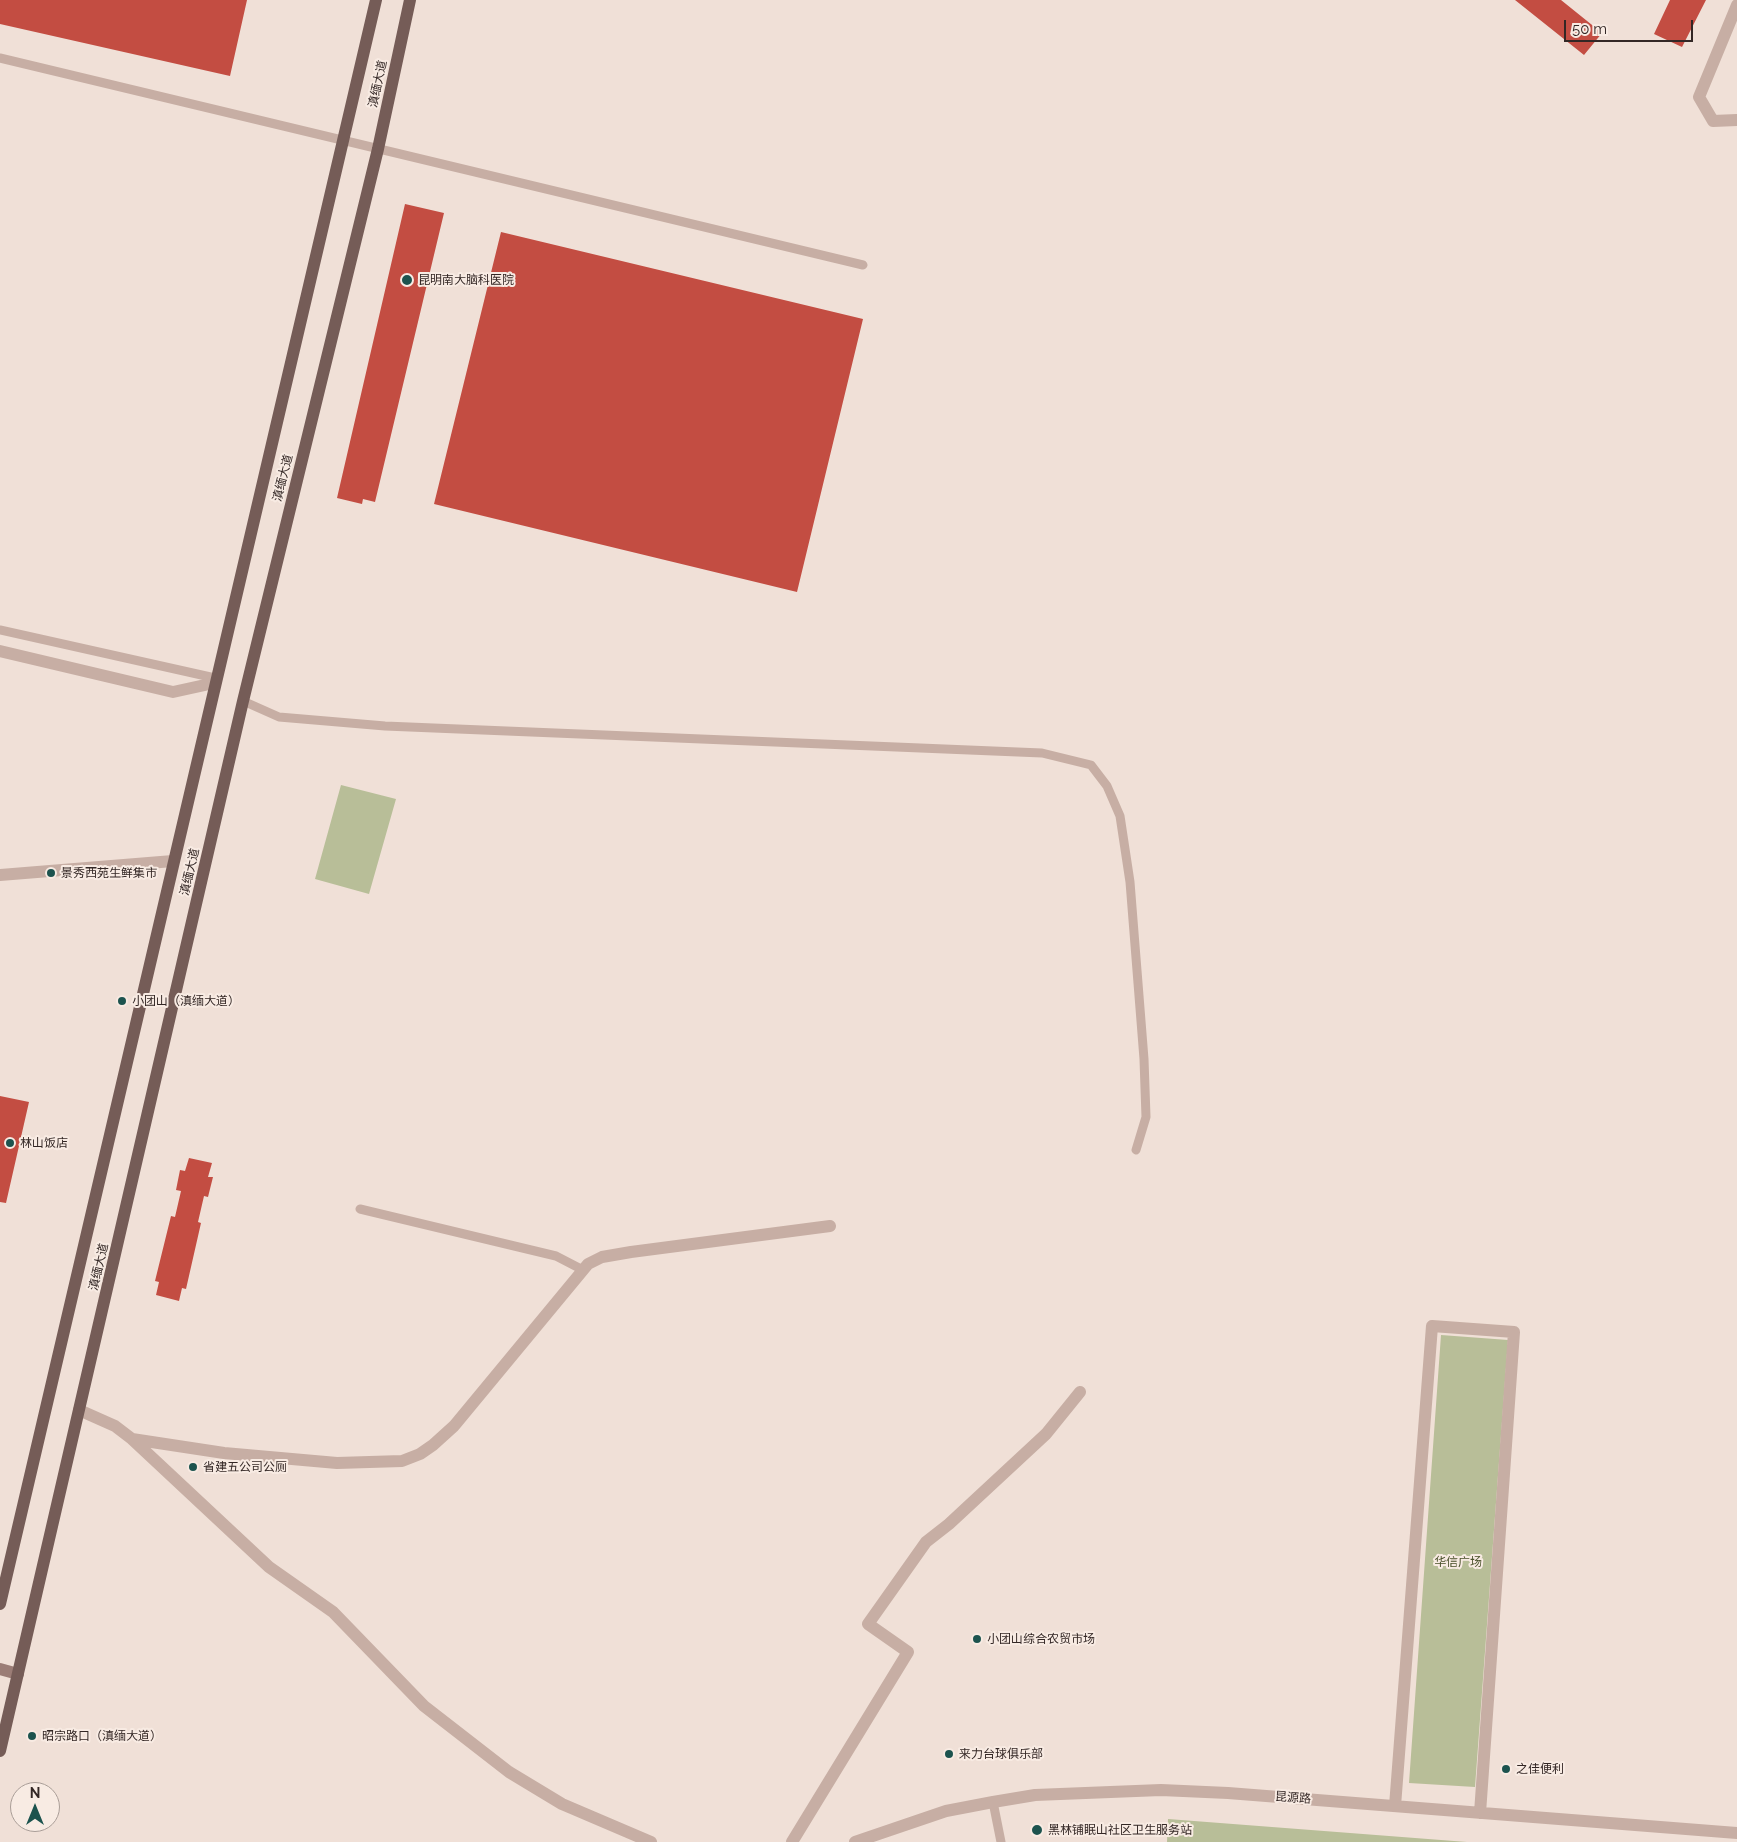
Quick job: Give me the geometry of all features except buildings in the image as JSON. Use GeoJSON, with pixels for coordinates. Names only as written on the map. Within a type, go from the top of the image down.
{"type":"FeatureCollection","features":[{"type":"Feature","properties":{"kind":"main road","name":"滇缅大道"},"geometry":{"type":"LineString","coordinates":[[0,1604],[376,0]]}},
{"type":"Feature","properties":{"kind":"main road","name":"滇缅大道"},"geometry":{"type":"LineString","coordinates":[[0,1751],[243,701],[378,149],[410,0]]}},
{"type":"Feature","properties":{"kind":"main road"},"geometry":{"type":"LineString","coordinates":[[0,1669],[18,1674]]}},
{"type":"Feature","properties":{"kind":"street"},"geometry":{"type":"LineString","coordinates":[[1737,5],[1699,97],[1713,121],[1737,120]]}},
{"type":"Feature","properties":{"kind":"street"},"geometry":{"type":"LineString","coordinates":[[0,651],[173,692],[215,681]]}},
{"type":"Feature","properties":{"kind":"street"},"geometry":{"type":"LineString","coordinates":[[0,875],[174,861]]}},
{"type":"Feature","properties":{"kind":"street"},"geometry":{"type":"LineString","coordinates":[[132,1439],[224,1453],[337,1463],[402,1461],[420,1454],[454,1426],[588,1264],[602,1257],[830,1226]]}},
{"type":"Feature","properties":{"kind":"street"},"geometry":{"type":"LineString","coordinates":[[1395,1806],[1432,1326],[1514,1332],[1480,1813]]}},
{"type":"Feature","properties":{"kind":"street"},"geometry":{"type":"LineString","coordinates":[[792,1842],[908,1652],[868,1624],[926,1542],[950,1524],[1046,1434],[1080,1392]]}},
{"type":"Feature","properties":{"kind":"street"},"geometry":{"type":"LineString","coordinates":[[79,1410],[115,1426],[132,1439],[269,1567],[333,1612],[424,1706],[510,1772],[562,1804],[651,1842]]}},
{"type":"Feature","properties":{"kind":"street","name":"昆源路"},"geometry":{"type":"LineString","coordinates":[[856,1842],[946,1811],[993,1802],[1035,1795],[1161,1790],[1737,1833]]}},
{"type":"Feature","properties":{"kind":"lane"},"geometry":{"type":"LineString","coordinates":[[0,58],[343,142],[863,265]]}},
{"type":"Feature","properties":{"kind":"lane"},"geometry":{"type":"LineString","coordinates":[[0,630],[215,681]]}},
{"type":"Feature","properties":{"kind":"lane"},"geometry":{"type":"LineString","coordinates":[[243,701],[279,717],[385,726],[1042,753],[1090,764],[1108,786],[1120,816],[1130,882],[1144,1059],[1146,1117],[1136,1150]]}},
{"type":"Feature","properties":{"kind":"lane"},"geometry":{"type":"LineString","coordinates":[[360,1209],[556,1256],[583,1270]]}},
{"type":"Feature","properties":{"kind":"lane"},"geometry":{"type":"LineString","coordinates":[[993,1802],[1001,1842]]}},
{"type":"Feature","properties":{"kind":"green space"},"geometry":{"type":"Polygon","coordinates":[[[341,785],[396,799],[369,894],[315,879],[341,785]]]}},
{"type":"Feature","properties":{"kind":"green space","name":"华信广场"},"geometry":{"type":"Polygon","coordinates":[[[1441,1335],[1508,1340],[1475,1787],[1409,1783],[1441,1335]]]}},
{"type":"Feature","properties":{"kind":"green space"},"geometry":{"type":"Polygon","coordinates":[[[1168,1819],[1467,1842],[1167,1842],[1168,1819]]]}},
{"type":"Feature","properties":{"kind":"place","name":"昆明南大脑科医院"},"geometry":{"type":"Point","coordinates":[407,280]}},
{"type":"Feature","properties":{"kind":"place","name":"景秀西苑生鲜集市"},"geometry":{"type":"Point","coordinates":[51,873]}},
{"type":"Feature","properties":{"kind":"place","name":"小团山（滇缅大道）"},"geometry":{"type":"Point","coordinates":[122,1001]}},
{"type":"Feature","properties":{"kind":"place","name":"林山饭店"},"geometry":{"type":"Point","coordinates":[10,1143]}},
{"type":"Feature","properties":{"kind":"place","name":"省建五公司公厕"},"geometry":{"type":"Point","coordinates":[193,1467]}},
{"type":"Feature","properties":{"kind":"place","name":"小团山综合农贸市场"},"geometry":{"type":"Point","coordinates":[977,1639]}},
{"type":"Feature","properties":{"kind":"place","name":"昭宗路口（滇缅大道）"},"geometry":{"type":"Point","coordinates":[32,1736]}},
{"type":"Feature","properties":{"kind":"place","name":"来力台球俱乐部"},"geometry":{"type":"Point","coordinates":[949,1754]}},
{"type":"Feature","properties":{"kind":"place","name":"之佳便利"},"geometry":{"type":"Point","coordinates":[1506,1769]}},
{"type":"Feature","properties":{"kind":"place","name":"黑林铺眠山社区卫生服务站"},"geometry":{"type":"Point","coordinates":[1037,1830]}}]}
